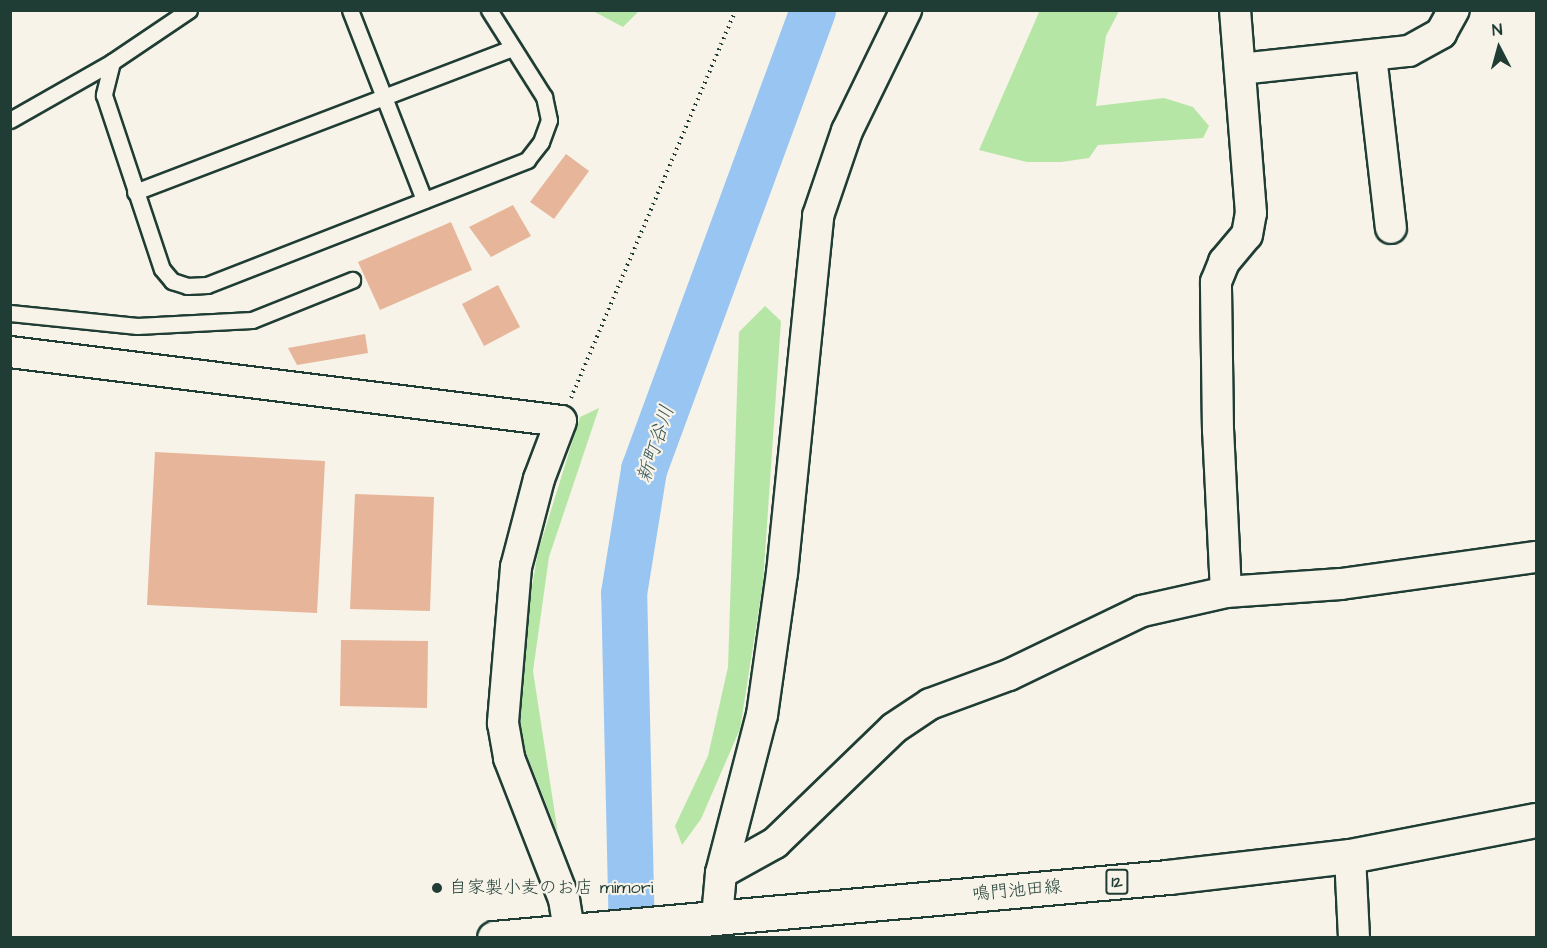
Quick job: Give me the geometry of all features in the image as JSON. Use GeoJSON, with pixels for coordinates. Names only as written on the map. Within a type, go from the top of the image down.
{"type":"FeatureCollection","features":[{"type":"Feature","properties":{"kind":"main road","name":"鳴門池田線"},"geometry":{"type":"LineString","coordinates":[[494,938],[582,929],[722,923],[1168,877],[1350,856],[1536,820]]}},
{"type":"Feature","properties":{"kind":"street"},"geometry":{"type":"LineString","coordinates":[[722,923],[721,873],[762,715],[782,573],[818,216],[847,131],[906,10]]}},
{"type":"Feature","properties":{"kind":"street"},"geometry":{"type":"LineString","coordinates":[[1226,592],[1218,431],[1216,282],[1224,262],[1247,235],[1251,213],[1235,10]]}},
{"type":"Feature","properties":{"kind":"street"},"geometry":{"type":"LineString","coordinates":[[1240,69],[1409,51],[1441,33],[1454,10]]}},
{"type":"Feature","properties":{"kind":"street"},"geometry":{"type":"LineString","coordinates":[[1371,56],[1390,228]]}},
{"type":"Feature","properties":{"kind":"street"},"geometry":{"type":"LineString","coordinates":[[10,352],[561,421],[539,479],[516,567],[503,723],[509,758],[564,899],[582,929]]}},
{"type":"Feature","properties":{"kind":"street"},"geometry":{"type":"LineString","coordinates":[[721,873],[775,843],[894,728],[930,704],[1009,675],[1142,611],[1226,592],[1341,584],[1536,557]]}},
{"type":"Feature","properties":{"kind":"street"},"geometry":{"type":"LineString","coordinates":[[1350,856],[1354,938]]}},
{"type":"Feature","properties":{"kind":"lane"},"geometry":{"type":"LineString","coordinates":[[10,120],[112,62],[189,10]]}},
{"type":"Feature","properties":{"kind":"lane"},"geometry":{"type":"LineString","coordinates":[[350,10],[424,200]]}},
{"type":"Feature","properties":{"kind":"lane"},"geometry":{"type":"LineString","coordinates":[[112,62],[104,95],[106,113],[162,268],[172,281],[187,286],[207,285],[527,160],[541,142],[549,120],[544,97],[489,10]]}},
{"type":"Feature","properties":{"kind":"lane"},"geometry":{"type":"LineString","coordinates":[[135,192],[513,48]]}},
{"type":"Feature","properties":{"kind":"lane"},"geometry":{"type":"LineString","coordinates":[[10,313],[137,326],[252,320],[352,280]]}},
{"type":"Feature","properties":{"kind":"path"},"geometry":{"type":"LineString","coordinates":[[561,421],[736,10]]}},
{"type":"Feature","properties":{"kind":"green space"},"geometry":{"type":"Polygon","coordinates":[[[639,10],[623,27],[593,11],[639,10]]]}},
{"type":"Feature","properties":{"kind":"green space"},"geometry":{"type":"Polygon","coordinates":[[[1040,10],[1119,11],[1106,36],[1096,106],[1164,98],[1193,107],[1209,126],[1203,138],[1098,145],[1089,158],[1061,162],[1027,162],[979,150],[1040,10]]]}},
{"type":"Feature","properties":{"kind":"green space"},"geometry":{"type":"Polygon","coordinates":[[[765,306],[781,321],[763,583],[740,729],[701,819],[682,845],[675,826],[708,756],[728,667],[739,332],[765,306]]]}},
{"type":"Feature","properties":{"kind":"green space"},"geometry":{"type":"Polygon","coordinates":[[[599,408],[549,557],[533,671],[558,834],[521,740],[519,660],[538,552],[580,417],[599,408]]]}},
{"type":"Feature","properties":{"kind":"building"},"geometry":{"type":"Polygon","coordinates":[[[566,154],[589,171],[554,219],[530,202],[566,154]]]}},
{"type":"Feature","properties":{"kind":"building"},"geometry":{"type":"Polygon","coordinates":[[[513,205],[531,236],[491,257],[469,227],[513,205]]]}},
{"type":"Feature","properties":{"kind":"building"},"geometry":{"type":"Polygon","coordinates":[[[451,222],[472,270],[380,310],[358,262],[451,222]]]}},
{"type":"Feature","properties":{"kind":"building"},"geometry":{"type":"Polygon","coordinates":[[[498,285],[520,327],[484,346],[462,304],[498,285]]]}},
{"type":"Feature","properties":{"kind":"building"},"geometry":{"type":"Polygon","coordinates":[[[365,334],[368,353],[297,365],[288,348],[365,334]]]}},
{"type":"Feature","properties":{"kind":"building"},"geometry":{"type":"Polygon","coordinates":[[[155,452],[325,461],[317,613],[147,605],[155,452]]]}},
{"type":"Feature","properties":{"kind":"building"},"geometry":{"type":"Polygon","coordinates":[[[355,494],[434,497],[430,611],[350,609],[355,494]]]}},
{"type":"Feature","properties":{"kind":"building"},"geometry":{"type":"Polygon","coordinates":[[[341,640],[428,641],[427,708],[340,706],[341,640]]]}},
{"type":"Feature","properties":{"kind":"waterway","name":"新町谷川"},"geometry":{"type":"LineString","coordinates":[[632,938],[624,594],[644,470],[813,10]]}},
{"type":"Feature","properties":{"kind":"place","name":"自家製小麦のお店 mimori"},"geometry":{"type":"Point","coordinates":[437,888]}}]}
